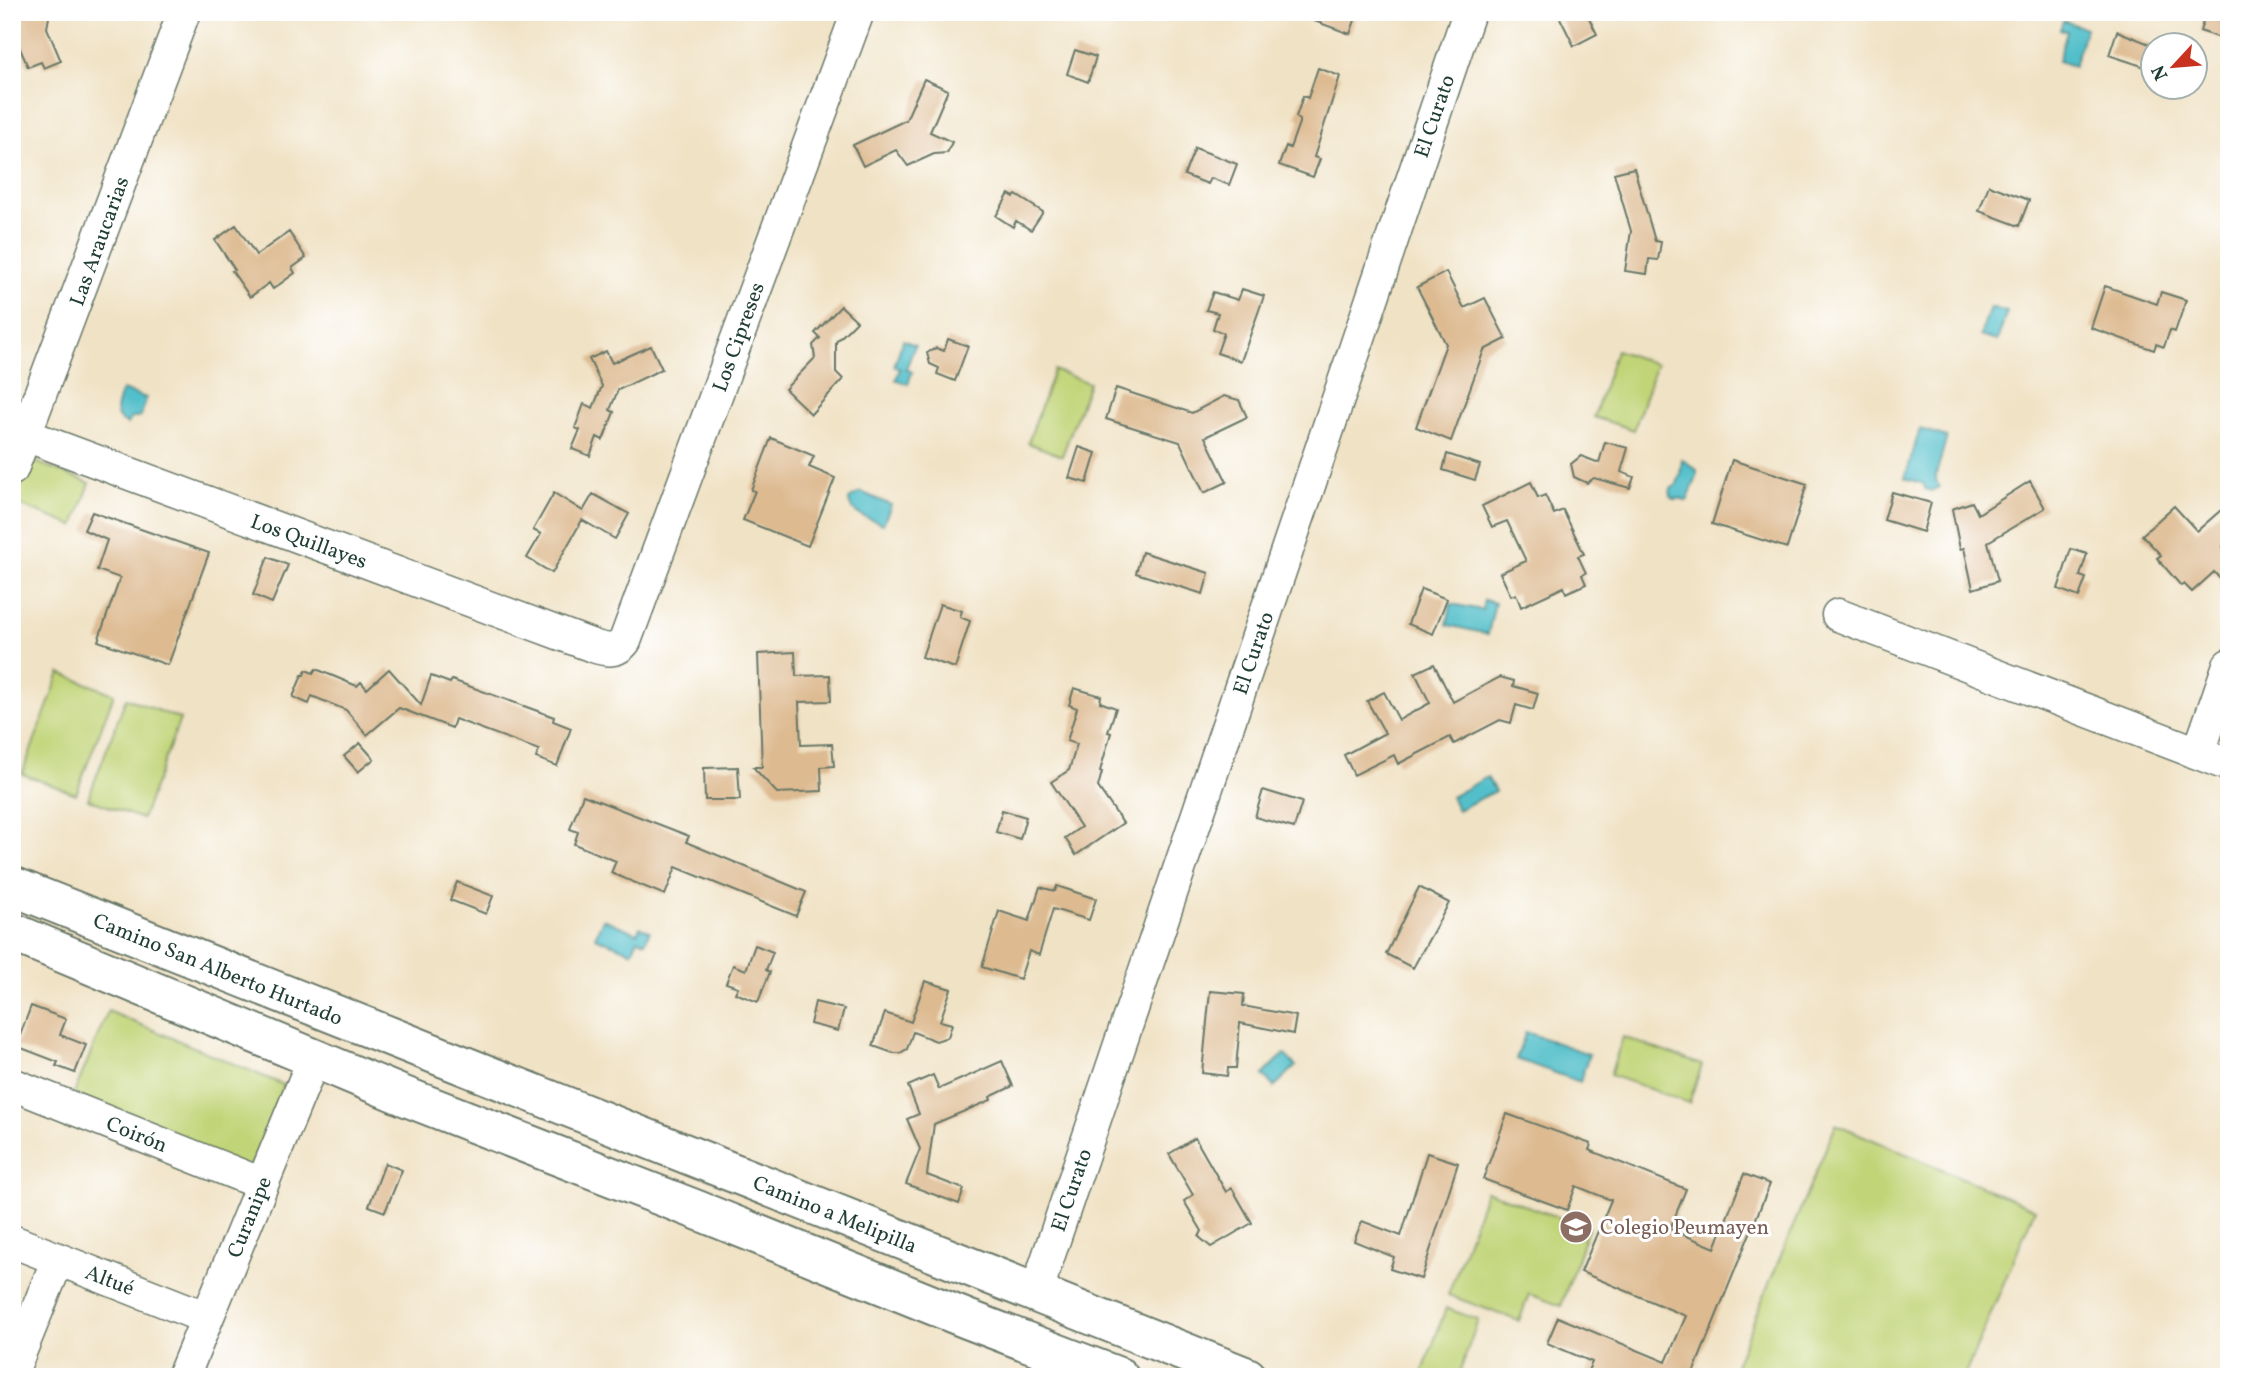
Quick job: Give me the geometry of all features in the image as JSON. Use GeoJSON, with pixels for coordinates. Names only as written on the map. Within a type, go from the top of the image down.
{"type":"FeatureCollection","features":[{"type":"Feature","properties":{"kind":"main road","name":"Camino San Alberto Hurtado"},"geometry":{"type":"LineString","coordinates":[[12,886],[424,1051]]}},
{"type":"Feature","properties":{"kind":"main road","name":"Camino San Alberto Hurtado"},"geometry":{"type":"LineString","coordinates":[[12,932],[404,1096],[1119,1377]]}},
{"type":"Feature","properties":{"kind":"main road","name":"Camino a Melipilla"},"geometry":{"type":"LineString","coordinates":[[424,1051],[1247,1377]]}},
{"type":"Feature","properties":{"kind":"street","name":"Las Araucarias"},"geometry":{"type":"LineString","coordinates":[[12,469],[19,433],[184,12]]}},
{"type":"Feature","properties":{"kind":"street","name":"Los Cipreses"},"geometry":{"type":"LineString","coordinates":[[606,650],[615,649],[625,641],[858,12]]}},
{"type":"Feature","properties":{"kind":"street","name":"El Curato"},"geometry":{"type":"LineString","coordinates":[[1036,1293],[1469,12]]}},
{"type":"Feature","properties":{"kind":"street","name":"Los Quillayes"},"geometry":{"type":"LineString","coordinates":[[19,433],[606,650]]}},
{"type":"Feature","properties":{"kind":"street"},"geometry":{"type":"LineString","coordinates":[[1838,615],[2229,765]]}},
{"type":"Feature","properties":{"kind":"street"},"geometry":{"type":"LineString","coordinates":[[2199,752],[2229,665]]}},
{"type":"Feature","properties":{"kind":"street","name":"Curanipe"},"geometry":{"type":"LineString","coordinates":[[183,1377],[314,1058]]}},
{"type":"Feature","properties":{"kind":"street","name":"Coirón"},"geometry":{"type":"LineString","coordinates":[[12,1084],[262,1184]]}},
{"type":"Feature","properties":{"kind":"street","name":"Altué"},"geometry":{"type":"LineString","coordinates":[[12,1241],[207,1318]]}},
{"type":"Feature","properties":{"kind":"street"},"geometry":{"type":"LineString","coordinates":[[12,1371],[58,1259]]}},
{"type":"Feature","properties":{"kind":"green space"},"geometry":{"type":"Polygon","coordinates":[[[1616,350],[1656,364],[1634,430],[1594,417],[1616,350]]]}},
{"type":"Feature","properties":{"kind":"green space"},"geometry":{"type":"Polygon","coordinates":[[[1054,370],[1089,383],[1062,456],[1028,443],[1054,370]]]}},
{"type":"Feature","properties":{"kind":"green space"},"geometry":{"type":"Polygon","coordinates":[[[31,460],[90,483],[74,526],[14,503],[31,460]]]}},
{"type":"Feature","properties":{"kind":"green space"},"geometry":{"type":"Polygon","coordinates":[[[60,673],[114,694],[76,794],[22,774],[60,673]]]}},
{"type":"Feature","properties":{"kind":"green space"},"geometry":{"type":"Polygon","coordinates":[[[126,698],[180,719],[142,819],[88,799],[126,698]]]}},
{"type":"Feature","properties":{"kind":"green space"},"geometry":{"type":"Polygon","coordinates":[[[108,1011],[284,1085],[250,1169],[73,1096],[108,1011]]]}},
{"type":"Feature","properties":{"kind":"green space"},"geometry":{"type":"Polygon","coordinates":[[[1623,1037],[1702,1065],[1689,1103],[1610,1075],[1623,1037]]]}},
{"type":"Feature","properties":{"kind":"green space"},"geometry":{"type":"Polygon","coordinates":[[[1836,1124],[2035,1209],[1964,1377],[1730,1377],[1836,1124]]]}},
{"type":"Feature","properties":{"kind":"green space"},"geometry":{"type":"Polygon","coordinates":[[[1486,1191],[1588,1228],[1561,1306],[1529,1294],[1519,1321],[1448,1295],[1486,1191]]]}},
{"type":"Feature","properties":{"kind":"green space"},"geometry":{"type":"Polygon","coordinates":[[[1446,1308],[1478,1320],[1458,1377],[1421,1377],[1446,1308]]]}},
{"type":"Feature","properties":{"kind":"water"},"geometry":{"type":"Polygon","coordinates":[[[2063,21],[2086,28],[2074,66],[2058,61],[2067,31],[2060,29],[2063,21]]]}},
{"type":"Feature","properties":{"kind":"water"},"geometry":{"type":"Polygon","coordinates":[[[1990,307],[2007,312],[1997,341],[1980,336],[1990,307]]]}},
{"type":"Feature","properties":{"kind":"water"},"geometry":{"type":"Polygon","coordinates":[[[903,340],[915,345],[906,369],[912,372],[908,384],[896,380],[900,369],[894,366],[903,340]]]}},
{"type":"Feature","properties":{"kind":"water"},"geometry":{"type":"Polygon","coordinates":[[[122,390],[146,398],[141,416],[132,418],[127,424],[118,418],[117,414],[122,390]]]}},
{"type":"Feature","properties":{"kind":"water"},"geometry":{"type":"Polygon","coordinates":[[[1920,429],[1947,437],[1935,478],[1939,487],[1931,491],[1925,489],[1924,484],[1905,478],[1920,429]]]}},
{"type":"Feature","properties":{"kind":"water"},"geometry":{"type":"Polygon","coordinates":[[[1682,459],[1697,470],[1697,477],[1687,501],[1681,498],[1676,500],[1671,494],[1671,488],[1676,486],[1680,476],[1682,459]]]}},
{"type":"Feature","properties":{"kind":"water"},"geometry":{"type":"Polygon","coordinates":[[[861,492],[891,505],[883,524],[852,509],[849,499],[861,492]]]}},
{"type":"Feature","properties":{"kind":"water"},"geometry":{"type":"Polygon","coordinates":[[[1484,600],[1495,603],[1488,634],[1447,625],[1451,604],[1482,610],[1484,600]]]}},
{"type":"Feature","properties":{"kind":"water"},"geometry":{"type":"Polygon","coordinates":[[[1487,777],[1495,791],[1458,810],[1451,797],[1487,777]]]}},
{"type":"Feature","properties":{"kind":"water"},"geometry":{"type":"Polygon","coordinates":[[[603,919],[637,933],[640,927],[650,931],[645,942],[638,939],[632,952],[595,937],[603,919]]]}},
{"type":"Feature","properties":{"kind":"water"},"geometry":{"type":"Polygon","coordinates":[[[1526,1032],[1589,1054],[1580,1082],[1516,1059],[1526,1032]]]}},
{"type":"Feature","properties":{"kind":"water"},"geometry":{"type":"Polygon","coordinates":[[[1284,1054],[1296,1066],[1274,1087],[1263,1075],[1284,1054]]]}},
{"type":"Feature","properties":{"kind":"building"},"geometry":{"type":"Polygon","coordinates":[[[24,12],[50,12],[47,28],[61,61],[44,68],[41,62],[28,67],[12,30],[12,20],[23,16],[24,12]]]}},
{"type":"Feature","properties":{"kind":"building"},"geometry":{"type":"Polygon","coordinates":[[[1358,12],[1350,34],[1295,14],[1358,12]]]}},
{"type":"Feature","properties":{"kind":"building"},"geometry":{"type":"Polygon","coordinates":[[[1557,12],[1586,12],[1597,34],[1574,46],[1557,12]]]}},
{"type":"Feature","properties":{"kind":"building"},"geometry":{"type":"Polygon","coordinates":[[[2205,15],[2229,23],[2229,41],[2210,34],[2210,32],[2200,31],[2205,15]]]}},
{"type":"Feature","properties":{"kind":"building"},"geometry":{"type":"Polygon","coordinates":[[[2117,31],[2140,40],[2140,65],[2109,55],[2117,31]]]}},
{"type":"Feature","properties":{"kind":"building"},"geometry":{"type":"Polygon","coordinates":[[[1075,50],[1096,57],[1088,82],[1067,74],[1075,50]]]}},
{"type":"Feature","properties":{"kind":"building"},"geometry":{"type":"Polygon","coordinates":[[[1318,68],[1340,76],[1314,157],[1320,159],[1313,177],[1279,165],[1286,146],[1290,148],[1300,120],[1296,117],[1303,96],[1308,98],[1318,68]]]}},
{"type":"Feature","properties":{"kind":"building"},"geometry":{"type":"Polygon","coordinates":[[[924,79],[948,90],[930,132],[952,142],[947,153],[934,154],[908,166],[896,150],[863,166],[853,145],[906,120],[924,79]]]}},
{"type":"Feature","properties":{"kind":"building"},"geometry":{"type":"Polygon","coordinates":[[[1195,148],[1237,164],[1229,185],[1211,178],[1208,184],[1184,175],[1195,148]]]}},
{"type":"Feature","properties":{"kind":"building"},"geometry":{"type":"Polygon","coordinates":[[[1634,168],[1655,241],[1661,242],[1658,260],[1649,259],[1647,274],[1625,271],[1631,231],[1614,173],[1634,168]]]}},
{"type":"Feature","properties":{"kind":"building"},"geometry":{"type":"Polygon","coordinates":[[[1989,185],[2029,200],[2019,226],[1979,211],[1989,185]]]}},
{"type":"Feature","properties":{"kind":"building"},"geometry":{"type":"Polygon","coordinates":[[[1009,194],[1014,197],[1016,195],[1043,212],[1031,230],[1016,221],[1013,227],[996,216],[1009,194]]]}},
{"type":"Feature","properties":{"kind":"building"},"geometry":{"type":"Polygon","coordinates":[[[236,225],[256,255],[289,232],[306,258],[292,268],[295,273],[273,289],[269,283],[250,297],[215,240],[236,225]]]}},
{"type":"Feature","properties":{"kind":"building"},"geometry":{"type":"Polygon","coordinates":[[[1446,272],[1464,308],[1485,298],[1506,339],[1484,350],[1451,441],[1416,427],[1446,344],[1417,287],[1446,272]]]}},
{"type":"Feature","properties":{"kind":"building"},"geometry":{"type":"Polygon","coordinates":[[[2105,286],[2157,304],[2161,292],[2186,300],[2175,332],[2170,330],[2164,347],[2156,344],[2154,350],[2091,328],[2105,286]]]}},
{"type":"Feature","properties":{"kind":"building"},"geometry":{"type":"Polygon","coordinates":[[[1242,289],[1264,296],[1241,361],[1217,353],[1224,333],[1213,329],[1218,313],[1206,310],[1213,292],[1238,300],[1242,289]]]}},
{"type":"Feature","properties":{"kind":"building"},"geometry":{"type":"Polygon","coordinates":[[[841,306],[857,321],[836,342],[836,372],[843,379],[811,414],[785,389],[815,358],[813,345],[820,338],[815,333],[841,306]]]}},
{"type":"Feature","properties":{"kind":"building"},"geometry":{"type":"Polygon","coordinates":[[[948,339],[968,346],[955,381],[937,374],[939,368],[930,364],[927,353],[936,348],[944,351],[948,339]]]}},
{"type":"Feature","properties":{"kind":"building"},"geometry":{"type":"Polygon","coordinates":[[[651,346],[662,369],[618,390],[610,410],[614,412],[603,440],[597,437],[590,456],[572,449],[580,430],[575,428],[584,404],[593,408],[602,386],[589,359],[606,351],[612,363],[651,346]]]}},
{"type":"Feature","properties":{"kind":"building"},"geometry":{"type":"Polygon","coordinates":[[[1116,388],[1192,413],[1224,396],[1239,400],[1247,417],[1205,437],[1227,482],[1204,493],[1180,442],[1106,419],[1116,388]]]}},
{"type":"Feature","properties":{"kind":"building"},"geometry":{"type":"Polygon","coordinates":[[[771,438],[814,456],[809,467],[835,478],[808,546],[743,520],[755,491],[751,490],[771,438]]]}},
{"type":"Feature","properties":{"kind":"building"},"geometry":{"type":"Polygon","coordinates":[[[1605,442],[1628,448],[1621,472],[1634,477],[1630,488],[1594,478],[1587,483],[1574,477],[1571,464],[1581,456],[1599,463],[1605,442]]]}},
{"type":"Feature","properties":{"kind":"building"},"geometry":{"type":"Polygon","coordinates":[[[1079,447],[1096,453],[1087,483],[1069,478],[1079,447]]]}},
{"type":"Feature","properties":{"kind":"building"},"geometry":{"type":"Polygon","coordinates":[[[1447,454],[1480,465],[1475,480],[1443,470],[1447,454]]]}},
{"type":"Feature","properties":{"kind":"building"},"geometry":{"type":"Polygon","coordinates":[[[1732,460],[1807,484],[1787,548],[1712,524],[1732,460]]]}},
{"type":"Feature","properties":{"kind":"building"},"geometry":{"type":"Polygon","coordinates":[[[2030,481],[2045,508],[1988,542],[1998,581],[1973,589],[1964,548],[1960,549],[1952,509],[1972,502],[1978,514],[2030,481]]]}},
{"type":"Feature","properties":{"kind":"building"},"geometry":{"type":"Polygon","coordinates":[[[1531,482],[1538,498],[1545,495],[1554,514],[1563,510],[1584,554],[1578,556],[1586,573],[1582,575],[1586,584],[1566,593],[1564,587],[1521,607],[1516,594],[1511,596],[1500,573],[1526,561],[1507,521],[1492,527],[1482,506],[1531,482]]]}},
{"type":"Feature","properties":{"kind":"building"},"geometry":{"type":"Polygon","coordinates":[[[1892,492],[1931,503],[1923,532],[1884,520],[1892,492]]]}},
{"type":"Feature","properties":{"kind":"building"},"geometry":{"type":"Polygon","coordinates":[[[554,493],[583,511],[593,494],[629,514],[615,539],[582,520],[552,573],[527,558],[541,534],[533,530],[554,493]]]}},
{"type":"Feature","properties":{"kind":"building"},"geometry":{"type":"Polygon","coordinates":[[[2229,503],[2229,541],[2222,547],[2229,555],[2229,589],[2214,572],[2192,592],[2184,584],[2181,586],[2157,558],[2161,555],[2142,535],[2174,506],[2197,531],[2229,503]]]}},
{"type":"Feature","properties":{"kind":"building"},"geometry":{"type":"Polygon","coordinates":[[[92,512],[209,553],[168,665],[98,641],[120,578],[97,570],[107,540],[84,530],[92,512]]]}},
{"type":"Feature","properties":{"kind":"building"},"geometry":{"type":"Polygon","coordinates":[[[2071,549],[2087,554],[2080,576],[2086,578],[2079,597],[2058,589],[2071,549]]]}},
{"type":"Feature","properties":{"kind":"building"},"geometry":{"type":"Polygon","coordinates":[[[1142,552],[1209,573],[1203,594],[1136,573],[1142,552]]]}},
{"type":"Feature","properties":{"kind":"building"},"geometry":{"type":"Polygon","coordinates":[[[268,557],[288,565],[272,603],[253,595],[268,557]]]}},
{"type":"Feature","properties":{"kind":"building"},"geometry":{"type":"Polygon","coordinates":[[[1421,589],[1447,599],[1433,634],[1408,624],[1421,589]]]}},
{"type":"Feature","properties":{"kind":"building"},"geometry":{"type":"Polygon","coordinates":[[[940,604],[962,611],[960,617],[970,621],[955,668],[922,657],[940,604]]]}},
{"type":"Feature","properties":{"kind":"building"},"geometry":{"type":"Polygon","coordinates":[[[795,652],[796,676],[830,675],[831,701],[799,702],[801,745],[832,744],[834,766],[821,767],[822,791],[777,793],[753,767],[762,767],[758,654],[795,652]]]}},
{"type":"Feature","properties":{"kind":"building"},"geometry":{"type":"Polygon","coordinates":[[[1434,664],[1453,702],[1500,677],[1514,681],[1513,686],[1538,693],[1533,710],[1516,705],[1511,723],[1500,720],[1454,744],[1450,737],[1398,764],[1394,755],[1354,775],[1344,755],[1385,733],[1367,701],[1384,692],[1399,720],[1430,703],[1415,673],[1434,664]]]}},
{"type":"Feature","properties":{"kind":"building"},"geometry":{"type":"Polygon","coordinates":[[[316,669],[357,686],[361,682],[367,689],[389,669],[421,705],[431,676],[450,683],[452,680],[554,717],[553,721],[571,728],[557,766],[536,758],[539,750],[455,719],[452,728],[399,708],[367,735],[346,710],[312,696],[309,704],[293,697],[306,670],[313,673],[316,669]]]}},
{"type":"Feature","properties":{"kind":"building"},"geometry":{"type":"Polygon","coordinates":[[[1074,688],[1101,696],[1100,702],[1116,708],[1108,732],[1111,733],[1098,787],[1123,823],[1076,855],[1065,838],[1081,827],[1051,782],[1069,770],[1077,744],[1067,741],[1077,708],[1069,705],[1074,688]]]}},
{"type":"Feature","properties":{"kind":"building"},"geometry":{"type":"Polygon","coordinates":[[[360,743],[374,759],[358,772],[344,756],[360,743]]]}},
{"type":"Feature","properties":{"kind":"building"},"geometry":{"type":"Polygon","coordinates":[[[738,767],[740,800],[705,800],[704,768],[738,767]]]}},
{"type":"Feature","properties":{"kind":"building"},"geometry":{"type":"Polygon","coordinates":[[[1263,790],[1302,802],[1294,828],[1255,817],[1263,790]]]}},
{"type":"Feature","properties":{"kind":"building"},"geometry":{"type":"Polygon","coordinates":[[[583,795],[689,836],[686,842],[806,892],[796,916],[676,867],[665,895],[611,873],[616,861],[574,844],[578,832],[570,829],[583,795]]]}},
{"type":"Feature","properties":{"kind":"building"},"geometry":{"type":"Polygon","coordinates":[[[1002,810],[1026,817],[1020,839],[996,832],[1002,810]]]}},
{"type":"Feature","properties":{"kind":"building"},"geometry":{"type":"Polygon","coordinates":[[[457,882],[493,896],[486,914],[450,900],[457,882]]]}},
{"type":"Feature","properties":{"kind":"building"},"geometry":{"type":"Polygon","coordinates":[[[1057,886],[1096,899],[1089,920],[1053,909],[1039,955],[1029,951],[1020,979],[982,967],[999,911],[1029,921],[1040,887],[1055,891],[1057,886]]]}},
{"type":"Feature","properties":{"kind":"building"},"geometry":{"type":"Polygon","coordinates":[[[1419,887],[1449,903],[1413,968],[1386,954],[1419,887]]]}},
{"type":"Feature","properties":{"kind":"building"},"geometry":{"type":"Polygon","coordinates":[[[755,945],[773,952],[766,970],[770,972],[758,1002],[735,993],[738,987],[726,983],[733,965],[746,970],[755,945]]]}},
{"type":"Feature","properties":{"kind":"building"},"geometry":{"type":"Polygon","coordinates":[[[925,981],[951,989],[940,1021],[952,1024],[948,1037],[936,1041],[913,1032],[907,1049],[900,1053],[873,1046],[885,1013],[911,1022],[925,981]]]}},
{"type":"Feature","properties":{"kind":"building"},"geometry":{"type":"Polygon","coordinates":[[[1210,991],[1244,994],[1243,1006],[1296,1016],[1293,1034],[1240,1023],[1236,1068],[1228,1068],[1227,1076],[1202,1073],[1210,991]]]}},
{"type":"Feature","properties":{"kind":"building"},"geometry":{"type":"Polygon","coordinates":[[[815,1002],[844,1009],[838,1031],[810,1024],[815,1002]]]}},
{"type":"Feature","properties":{"kind":"building"},"geometry":{"type":"Polygon","coordinates":[[[31,1006],[66,1019],[60,1035],[86,1045],[75,1073],[56,1066],[58,1062],[16,1046],[31,1006]]]}},
{"type":"Feature","properties":{"kind":"building"},"geometry":{"type":"Polygon","coordinates":[[[1002,1061],[1013,1086],[990,1097],[991,1100],[934,1124],[927,1175],[964,1189],[959,1204],[906,1184],[920,1149],[907,1119],[919,1114],[908,1086],[933,1075],[939,1089],[1002,1061]]]}},
{"type":"Feature","properties":{"kind":"building"},"geometry":{"type":"Polygon","coordinates":[[[1507,1114],[1591,1144],[1589,1150],[1686,1189],[1670,1229],[1715,1248],[1744,1174],[1770,1184],[1693,1373],[1700,1377],[1585,1377],[1592,1362],[1547,1343],[1558,1317],[1666,1362],[1686,1316],[1581,1272],[1611,1200],[1576,1186],[1567,1210],[1483,1179],[1507,1114]]]}},
{"type":"Feature","properties":{"kind":"building"},"geometry":{"type":"Polygon","coordinates":[[[1195,1138],[1226,1192],[1232,1188],[1252,1223],[1211,1247],[1199,1237],[1202,1231],[1184,1201],[1193,1195],[1169,1154],[1195,1138]]]}},
{"type":"Feature","properties":{"kind":"building"},"geometry":{"type":"Polygon","coordinates":[[[1427,1153],[1458,1163],[1421,1279],[1390,1269],[1394,1257],[1354,1241],[1362,1221],[1401,1236],[1427,1153]]]}},
{"type":"Feature","properties":{"kind":"building"},"geometry":{"type":"Polygon","coordinates":[[[385,1163],[402,1170],[385,1212],[369,1206],[385,1163]]]}},
{"type":"Feature","properties":{"kind":"place","name":"Colegio Peumayen"},"geometry":{"type":"Point","coordinates":[1576,1227]}}]}
